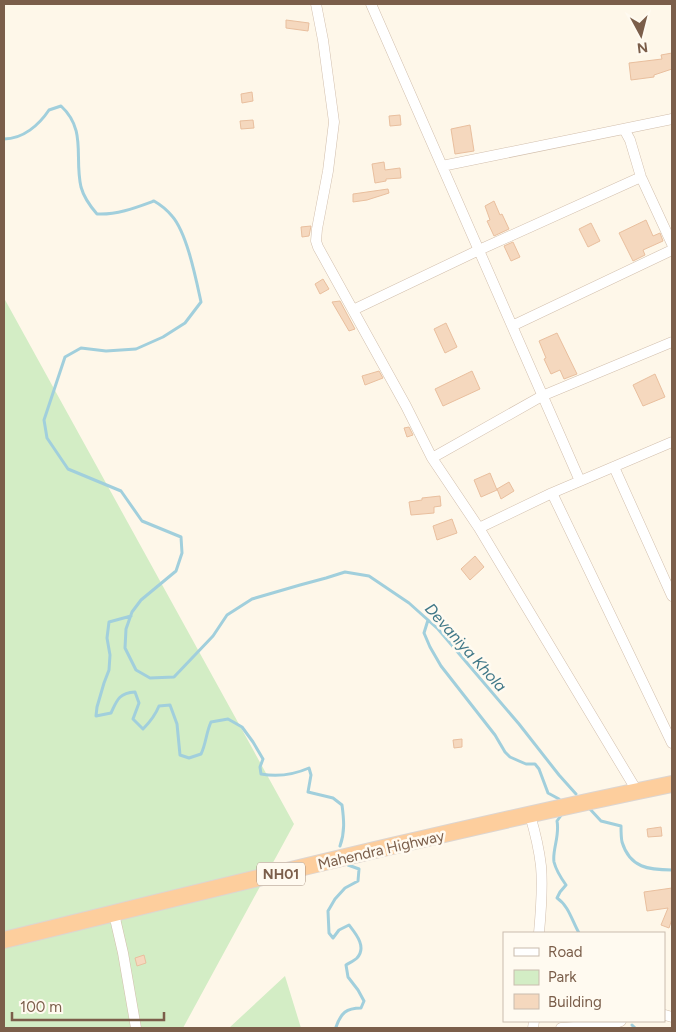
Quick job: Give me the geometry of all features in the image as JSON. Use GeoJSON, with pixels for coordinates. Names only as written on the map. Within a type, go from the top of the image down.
{"type":"FeatureCollection","features":[{"type":"Feature","properties":{"kind":"highway","name":"Mahendra Highway"},"geometry":{"type":"LineString","coordinates":[[4,940],[530,815],[672,784]]}},
{"type":"Feature","properties":{"kind":"street"},"geometry":{"type":"LineString","coordinates":[[316,4],[334,122],[328,171],[317,229],[316,241],[318,248],[406,406],[432,458],[479,528],[637,791]]}},
{"type":"Feature","properties":{"kind":"street"},"geometry":{"type":"LineString","coordinates":[[372,4],[580,481]]}},
{"type":"Feature","properties":{"kind":"street"},"geometry":{"type":"LineString","coordinates":[[442,166],[672,119]]}},
{"type":"Feature","properties":{"kind":"street"},"geometry":{"type":"LineString","coordinates":[[624,129],[630,140],[641,177],[672,244]]}},
{"type":"Feature","properties":{"kind":"street"},"geometry":{"type":"LineString","coordinates":[[353,310],[479,250],[641,177]]}},
{"type":"Feature","properties":{"kind":"street"},"geometry":{"type":"LineString","coordinates":[[512,326],[672,250]]}},
{"type":"Feature","properties":{"kind":"street"},"geometry":{"type":"LineString","coordinates":[[432,458],[542,396],[672,342]]}},
{"type":"Feature","properties":{"kind":"street"},"geometry":{"type":"LineString","coordinates":[[479,528],[552,493],[672,442]]}},
{"type":"Feature","properties":{"kind":"street"},"geometry":{"type":"LineString","coordinates":[[614,466],[672,596]]}},
{"type":"Feature","properties":{"kind":"street"},"geometry":{"type":"LineString","coordinates":[[552,493],[672,743]]}},
{"type":"Feature","properties":{"kind":"street"},"geometry":{"type":"LineString","coordinates":[[530,815],[541,866],[540,932]]}},
{"type":"Feature","properties":{"kind":"street"},"geometry":{"type":"LineString","coordinates":[[114,914],[136,1028]]}},
{"type":"Feature","properties":{"kind":"street"},"geometry":{"type":"LineString","coordinates":[[561,1028],[618,1022]]}},
{"type":"Feature","properties":{"kind":"green space"},"geometry":{"type":"Polygon","coordinates":[[[4,298],[294,824],[183,1028],[4,1028],[4,298]]]}},
{"type":"Feature","properties":{"kind":"green space"},"geometry":{"type":"Polygon","coordinates":[[[285,976],[301,1028],[229,1028],[285,976]]]}},
{"type":"Feature","properties":{"kind":"building"},"geometry":{"type":"Polygon","coordinates":[[[286,20],[309,23],[308,31],[286,28],[286,20]]]}},
{"type":"Feature","properties":{"kind":"building"},"geometry":{"type":"Polygon","coordinates":[[[672,53],[672,69],[654,75],[654,77],[631,80],[629,63],[662,59],[661,55],[672,53]]]}},
{"type":"Feature","properties":{"kind":"building"},"geometry":{"type":"Polygon","coordinates":[[[252,92],[253,101],[242,103],[241,94],[252,92]]]}},
{"type":"Feature","properties":{"kind":"building"},"geometry":{"type":"Polygon","coordinates":[[[400,115],[401,125],[390,126],[389,116],[400,115]]]}},
{"type":"Feature","properties":{"kind":"building"},"geometry":{"type":"Polygon","coordinates":[[[253,120],[254,128],[241,129],[240,121],[253,120]]]}},
{"type":"Feature","properties":{"kind":"building"},"geometry":{"type":"Polygon","coordinates":[[[470,125],[474,151],[455,154],[451,129],[470,125]]]}},
{"type":"Feature","properties":{"kind":"building"},"geometry":{"type":"Polygon","coordinates":[[[384,162],[385,170],[400,168],[401,178],[386,179],[386,181],[375,183],[372,164],[384,162]]]}},
{"type":"Feature","properties":{"kind":"building"},"geometry":{"type":"Polygon","coordinates":[[[388,189],[389,193],[353,202],[353,194],[388,189]]]}},
{"type":"Feature","properties":{"kind":"building"},"geometry":{"type":"Polygon","coordinates":[[[494,201],[509,229],[494,236],[487,221],[490,220],[485,206],[494,201]]]}},
{"type":"Feature","properties":{"kind":"building"},"geometry":{"type":"Polygon","coordinates":[[[646,220],[653,236],[660,233],[663,241],[643,250],[645,255],[633,261],[619,233],[646,220]]]}},
{"type":"Feature","properties":{"kind":"building"},"geometry":{"type":"Polygon","coordinates":[[[591,223],[600,241],[588,247],[579,229],[591,223]]]}},
{"type":"Feature","properties":{"kind":"building"},"geometry":{"type":"Polygon","coordinates":[[[311,226],[309,236],[302,237],[301,227],[311,226]]]}},
{"type":"Feature","properties":{"kind":"building"},"geometry":{"type":"Polygon","coordinates":[[[513,242],[520,257],[511,261],[504,246],[513,242]]]}},
{"type":"Feature","properties":{"kind":"building"},"geometry":{"type":"Polygon","coordinates":[[[323,279],[329,289],[320,294],[315,284],[323,279]]]}},
{"type":"Feature","properties":{"kind":"building"},"geometry":{"type":"Polygon","coordinates":[[[340,301],[355,329],[349,331],[332,302],[340,301]]]}},
{"type":"Feature","properties":{"kind":"building"},"geometry":{"type":"Polygon","coordinates":[[[446,323],[457,347],[445,353],[434,329],[446,323]]]}},
{"type":"Feature","properties":{"kind":"building"},"geometry":{"type":"Polygon","coordinates":[[[557,333],[577,374],[564,379],[560,370],[551,374],[539,341],[557,333]]]}},
{"type":"Feature","properties":{"kind":"building"},"geometry":{"type":"Polygon","coordinates":[[[379,371],[383,378],[365,385],[362,376],[379,371]]]}},
{"type":"Feature","properties":{"kind":"building"},"geometry":{"type":"Polygon","coordinates":[[[472,371],[480,389],[443,406],[435,389],[472,371]]]}},
{"type":"Feature","properties":{"kind":"building"},"geometry":{"type":"Polygon","coordinates":[[[655,374],[665,397],[643,406],[633,385],[655,374]]]}},
{"type":"Feature","properties":{"kind":"building"},"geometry":{"type":"Polygon","coordinates":[[[409,427],[413,435],[407,437],[404,428],[409,427]]]}},
{"type":"Feature","properties":{"kind":"building"},"geometry":{"type":"Polygon","coordinates":[[[490,473],[497,490],[481,497],[474,480],[490,473]]]}},
{"type":"Feature","properties":{"kind":"building"},"geometry":{"type":"Polygon","coordinates":[[[509,482],[514,491],[501,499],[497,489],[509,482]]]}},
{"type":"Feature","properties":{"kind":"building"},"geometry":{"type":"Polygon","coordinates":[[[440,496],[441,506],[434,507],[434,513],[411,515],[409,502],[440,496]]]}},
{"type":"Feature","properties":{"kind":"building"},"geometry":{"type":"Polygon","coordinates":[[[452,519],[457,533],[437,540],[433,526],[452,519]]]}},
{"type":"Feature","properties":{"kind":"building"},"geometry":{"type":"Polygon","coordinates":[[[475,556],[484,567],[470,580],[461,569],[475,556]]]}},
{"type":"Feature","properties":{"kind":"building"},"geometry":{"type":"Polygon","coordinates":[[[462,739],[462,747],[454,748],[453,740],[462,739]]]}},
{"type":"Feature","properties":{"kind":"building"},"geometry":{"type":"Polygon","coordinates":[[[661,827],[662,836],[648,837],[647,829],[661,827]]]}},
{"type":"Feature","properties":{"kind":"building"},"geometry":{"type":"Polygon","coordinates":[[[672,888],[672,919],[669,928],[661,925],[668,908],[647,911],[644,892],[672,888]]]}},
{"type":"Feature","properties":{"kind":"building"},"geometry":{"type":"Polygon","coordinates":[[[144,955],[146,963],[137,966],[135,958],[144,955]]]}},
{"type":"Feature","properties":{"kind":"waterway","name":"Devaniya Khola"},"geometry":{"type":"LineString","coordinates":[[4,139],[24,134],[35,126],[49,110],[61,106],[69,115],[77,134],[81,187],[94,211],[97,214],[119,212],[154,201],[168,212],[177,224],[194,269],[201,302],[185,323],[163,337],[136,349],[106,351],[81,348],[65,357],[44,420],[47,438],[68,469],[121,491],[142,521],[181,537],[182,553],[176,571],[141,600],[132,612],[126,629],[125,648],[136,670],[150,678],[174,677],[213,636],[227,615],[252,599],[345,572],[369,576],[409,603],[438,629],[576,794]]}},
{"type":"Feature","properties":{"kind":"waterway"},"geometry":{"type":"LineString","coordinates":[[131,616],[109,622],[107,638],[110,655],[109,670],[96,716],[111,713],[119,698],[125,694],[135,692],[139,703],[133,719],[143,729],[152,719],[159,706],[170,705],[177,724],[180,755],[189,758],[201,754],[211,722],[228,719],[242,727],[253,742],[263,759],[260,767],[261,774],[285,775],[309,768],[311,775],[308,792],[333,798],[342,805],[344,826],[340,846]]}},
{"type":"Feature","properties":{"kind":"waterway"},"geometry":{"type":"LineString","coordinates":[[428,620],[424,633],[441,666],[495,735],[505,752],[510,757],[526,764],[535,764],[539,769],[548,793],[561,802]]}},
{"type":"Feature","properties":{"kind":"waterway","name":"Devaniya Khola"},"geometry":{"type":"LineString","coordinates":[[589,808],[601,821],[621,826],[622,842],[626,851],[635,862],[648,868],[672,870]]}},
{"type":"Feature","properties":{"kind":"waterway"},"geometry":{"type":"LineString","coordinates":[[562,814],[557,821],[558,832],[554,862],[566,885],[557,898],[567,909],[578,932]]}},
{"type":"Feature","properties":{"kind":"waterway"},"geometry":{"type":"LineString","coordinates":[[337,1028],[342,1015],[348,1010],[361,1008],[364,1001],[348,977],[346,965],[360,954],[361,945],[357,936],[349,925],[339,930],[333,938],[329,933],[328,911],[335,899],[345,888],[358,881],[359,869],[348,865]]}},
{"type":"Feature","properties":{"kind":"waterway"},"geometry":{"type":"LineString","coordinates":[[632,1025],[635,1028]]}}]}
